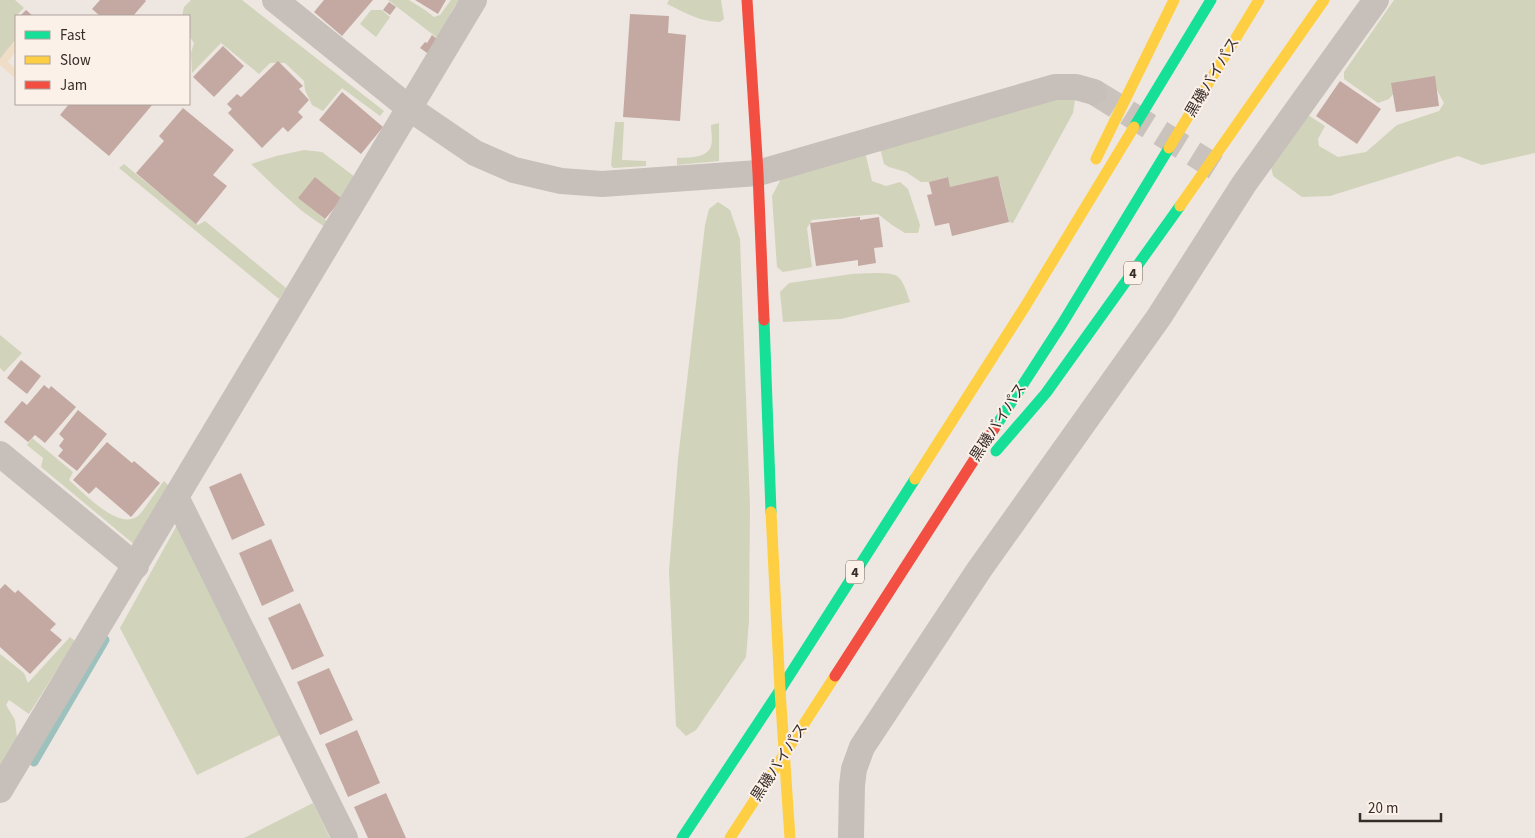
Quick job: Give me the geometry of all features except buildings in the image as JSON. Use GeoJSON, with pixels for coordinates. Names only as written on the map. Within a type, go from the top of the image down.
{"type":"FeatureCollection","features":[{"type":"Feature","properties":{"kind":"main road"},"geometry":{"type":"LineString","coordinates":[[747,0],[758,174],[771,520],[790,838]]}},
{"type":"Feature","properties":{"kind":"main road"},"geometry":{"type":"LineString","coordinates":[[1091,171],[1174,0]]}},
{"type":"Feature","properties":{"kind":"main road","name":"4"},"geometry":{"type":"LineString","coordinates":[[682,838],[780,690],[1026,305],[1211,0]]}},
{"type":"Feature","properties":{"kind":"main road","name":"黒磯バイパス"},"geometry":{"type":"LineString","coordinates":[[730,838],[1062,324],[1259,0]]}},
{"type":"Feature","properties":{"kind":"main road","name":"4"},"geometry":{"type":"LineString","coordinates":[[926,534],[1046,393],[1159,236],[1324,0]]}},
{"type":"Feature","properties":{"kind":"main road","name":"4"},"geometry":{"type":"LineString","coordinates":[[1026,305],[1078,198]]}},
{"type":"Feature","properties":{"kind":"street"},"geometry":{"type":"LineString","coordinates":[[275,0],[409,108],[475,152],[514,170],[561,181],[602,184],[758,174],[1055,87],[1076,87],[1094,92]]}},
{"type":"Feature","properties":{"kind":"street"},"geometry":{"type":"LineString","coordinates":[[0,790],[474,0]]}},
{"type":"Feature","properties":{"kind":"street"},"geometry":{"type":"LineString","coordinates":[[851,838],[852,785],[854,769],[862,747],[980,570],[1159,317],[1234,179],[1376,0]]}},
{"type":"Feature","properties":{"kind":"street"},"geometry":{"type":"LineString","coordinates":[[0,454],[136,566]]}},
{"type":"Feature","properties":{"kind":"street"},"geometry":{"type":"LineString","coordinates":[[176,497],[345,838]]}},
{"type":"Feature","properties":{"kind":"green space"},"geometry":{"type":"Polygon","coordinates":[[[0,0],[15,0],[24,8],[15,15],[15,40],[0,59],[0,0]]]}},
{"type":"Feature","properties":{"kind":"green space"},"geometry":{"type":"Polygon","coordinates":[[[191,0],[242,0],[384,111],[380,116],[342,88],[323,111],[312,105],[305,90],[304,81],[285,63],[270,63],[259,74],[221,43],[192,73],[191,53],[194,43],[190,37],[190,15],[182,15],[184,7],[191,0]]]}},
{"type":"Feature","properties":{"kind":"green space"},"geometry":{"type":"Polygon","coordinates":[[[388,0],[409,0],[434,17],[440,15],[451,0],[465,0],[456,4],[450,14],[454,19],[440,40],[388,0]]]}},
{"type":"Feature","properties":{"kind":"green space"},"geometry":{"type":"Polygon","coordinates":[[[669,0],[721,0],[724,19],[720,22],[713,22],[699,18],[667,4],[669,0]]]}},
{"type":"Feature","properties":{"kind":"green space"},"geometry":{"type":"Polygon","coordinates":[[[1394,0],[1535,0],[1535,153],[1482,165],[1458,156],[1330,196],[1302,197],[1273,176],[1271,166],[1308,115],[1325,126],[1318,139],[1319,146],[1338,157],[1366,152],[1397,125],[1439,111],[1444,103],[1432,81],[1399,87],[1389,99],[1378,103],[1344,79],[1344,72],[1394,0]]]}},
{"type":"Feature","properties":{"kind":"green space"},"geometry":{"type":"Polygon","coordinates":[[[371,10],[382,10],[390,17],[376,37],[360,24],[371,10]]]}},
{"type":"Feature","properties":{"kind":"green space"},"geometry":{"type":"Polygon","coordinates":[[[1055,99],[1075,100],[1073,113],[1013,223],[1009,222],[1000,183],[950,187],[947,177],[929,182],[921,182],[906,172],[884,164],[880,148],[1055,99]]]}},
{"type":"Feature","properties":{"kind":"green space"},"geometry":{"type":"Polygon","coordinates":[[[615,122],[624,122],[622,160],[646,161],[646,166],[613,168],[611,165],[615,122]]]}},
{"type":"Feature","properties":{"kind":"green space"},"geometry":{"type":"Polygon","coordinates":[[[719,123],[719,161],[677,165],[677,158],[701,155],[709,150],[712,141],[711,125],[719,123]]]}},
{"type":"Feature","properties":{"kind":"green space"},"geometry":{"type":"Polygon","coordinates":[[[304,150],[322,152],[355,177],[342,199],[299,198],[328,222],[326,228],[302,211],[251,164],[304,150]]]}},
{"type":"Feature","properties":{"kind":"green space"},"geometry":{"type":"Polygon","coordinates":[[[865,152],[872,181],[886,186],[900,182],[908,189],[920,225],[918,233],[905,233],[878,214],[812,220],[807,228],[812,267],[783,272],[777,267],[772,196],[783,175],[865,152]]]}},
{"type":"Feature","properties":{"kind":"green space"},"geometry":{"type":"Polygon","coordinates":[[[124,164],[198,225],[205,221],[286,288],[279,299],[119,168],[124,164]]]}},
{"type":"Feature","properties":{"kind":"green space"},"geometry":{"type":"Polygon","coordinates":[[[718,202],[730,210],[740,239],[750,506],[749,621],[746,657],[696,730],[686,736],[676,726],[669,571],[678,459],[705,225],[709,209],[718,202]]]}},
{"type":"Feature","properties":{"kind":"green space"},"geometry":{"type":"Polygon","coordinates":[[[852,274],[893,274],[903,284],[910,302],[841,319],[783,322],[780,292],[789,283],[852,274]]]}},
{"type":"Feature","properties":{"kind":"green space"},"geometry":{"type":"Polygon","coordinates":[[[0,335],[22,353],[4,372],[0,368],[0,335]]]}},
{"type":"Feature","properties":{"kind":"green space"},"geometry":{"type":"Polygon","coordinates":[[[32,438],[73,472],[69,480],[83,493],[101,508],[121,518],[130,519],[138,516],[164,481],[170,487],[135,545],[41,467],[43,458],[27,445],[32,438]]]}},
{"type":"Feature","properties":{"kind":"green space"},"geometry":{"type":"Polygon","coordinates":[[[177,525],[280,735],[197,775],[120,628],[177,525]]]}},
{"type":"Feature","properties":{"kind":"green space"},"geometry":{"type":"Polygon","coordinates":[[[70,637],[75,641],[29,714],[9,700],[6,705],[15,720],[17,737],[0,765],[0,654],[24,673],[28,683],[70,637]]]}},
{"type":"Feature","properties":{"kind":"green space"},"geometry":{"type":"Polygon","coordinates":[[[313,803],[330,838],[244,838],[313,803]]]}},
{"type":"Feature","properties":{"kind":"sand"},"geometry":{"type":"Polygon","coordinates":[[[15,40],[15,52],[8,62],[15,68],[15,78],[0,65],[0,59],[15,40]]]}},
{"type":"Feature","properties":{"kind":"waterway"},"geometry":{"type":"LineString","coordinates":[[34,762],[105,640]]}},
{"type":"Feature","properties":{"kind":"tunnel"},"geometry":{"type":"LineString","coordinates":[[1094,92],[1225,173]]}},
{"type":"Feature","properties":{"kind":"traffic: fast"},"geometry":{"type":"LineString","coordinates":[[1134,127],[1211,0]]}},
{"type":"Feature","properties":{"kind":"traffic: fast"},"geometry":{"type":"LineString","coordinates":[[994,429],[1062,324],[1169,148]]}},
{"type":"Feature","properties":{"kind":"traffic: fast"},"geometry":{"type":"LineString","coordinates":[[996,451],[1046,393],[1180,206]]}},
{"type":"Feature","properties":{"kind":"traffic: fast"},"geometry":{"type":"LineString","coordinates":[[764,320],[771,512]]}},
{"type":"Feature","properties":{"kind":"traffic: fast"},"geometry":{"type":"LineString","coordinates":[[682,838],[780,690],[915,479]]}},
{"type":"Feature","properties":{"kind":"traffic: slow"},"geometry":{"type":"LineString","coordinates":[[1096,159],[1174,0]]}},
{"type":"Feature","properties":{"kind":"traffic: slow"},"geometry":{"type":"LineString","coordinates":[[1169,148],[1259,0]]}},
{"type":"Feature","properties":{"kind":"traffic: slow"},"geometry":{"type":"LineString","coordinates":[[1180,206],[1324,0]]}},
{"type":"Feature","properties":{"kind":"traffic: slow"},"geometry":{"type":"LineString","coordinates":[[915,479],[1026,305],[1134,127]]}},
{"type":"Feature","properties":{"kind":"traffic: slow"},"geometry":{"type":"LineString","coordinates":[[771,512],[790,838]]}},
{"type":"Feature","properties":{"kind":"traffic: slow"},"geometry":{"type":"LineString","coordinates":[[730,838],[835,676]]}},
{"type":"Feature","properties":{"kind":"traffic: jam"},"geometry":{"type":"LineString","coordinates":[[747,0],[758,173],[764,320]]}},
{"type":"Feature","properties":{"kind":"traffic: jam"},"geometry":{"type":"LineString","coordinates":[[835,676],[994,429]]}}]}
